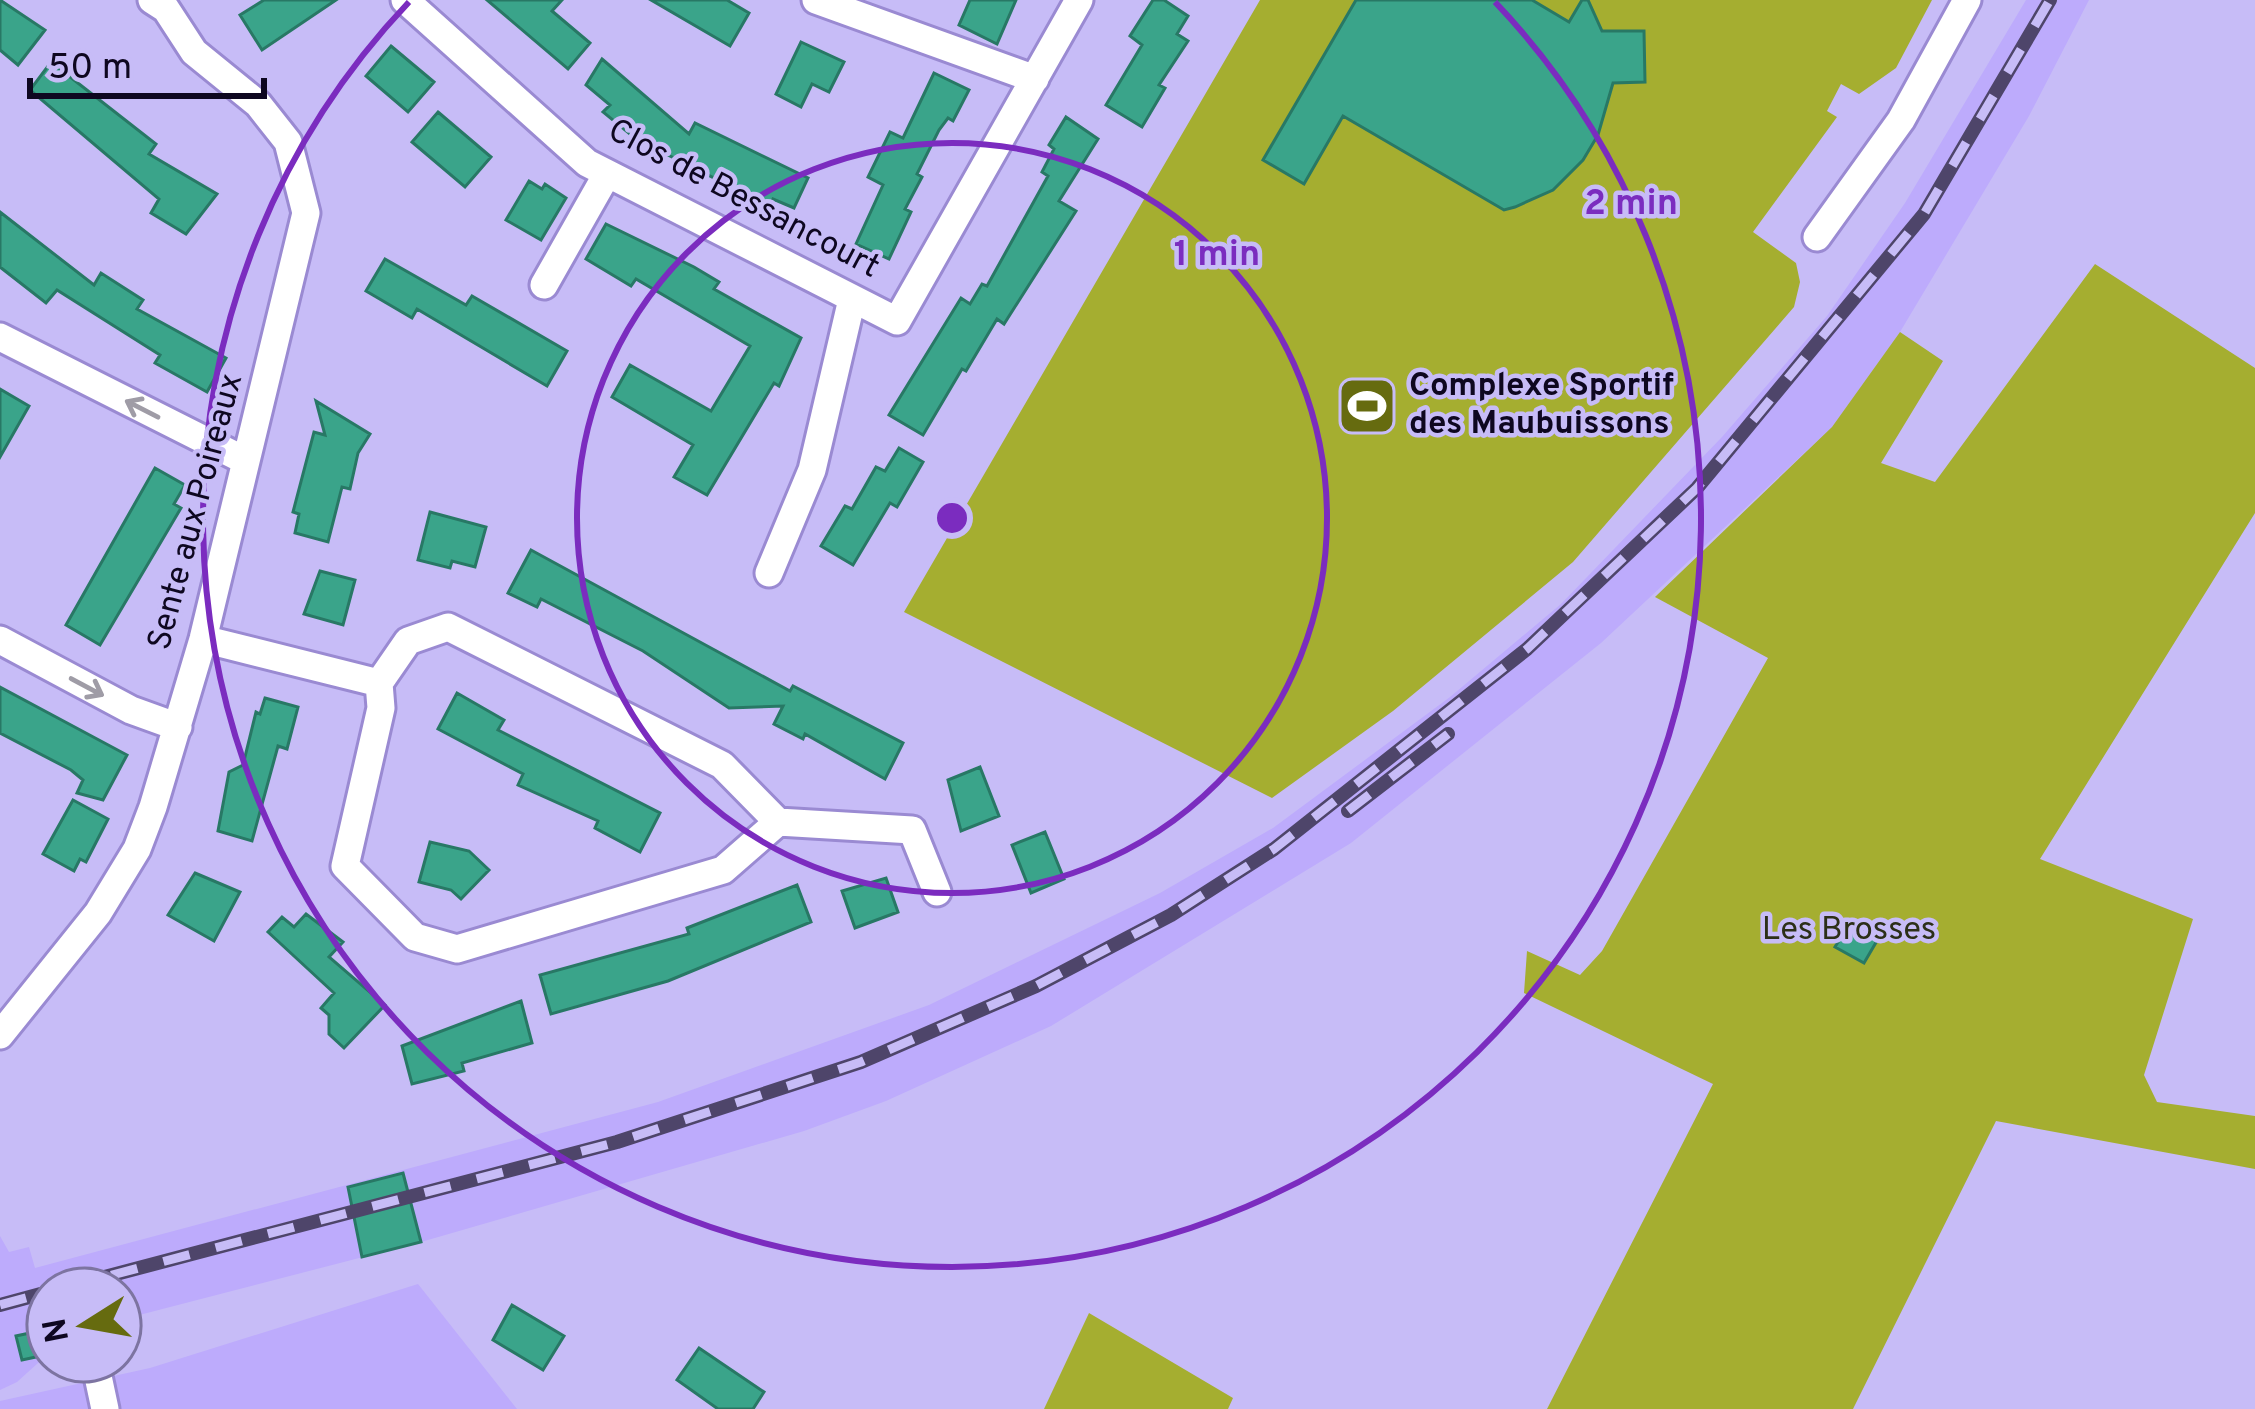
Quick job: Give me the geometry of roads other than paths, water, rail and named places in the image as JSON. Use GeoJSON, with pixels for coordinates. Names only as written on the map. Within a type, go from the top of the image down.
{"type":"FeatureCollection","features":[{"type":"Feature","properties":{"kind":"street","name":"Clos de Bessancourt"},"geometry":{"type":"LineString","coordinates":[[405,0],[587,163],[897,321],[1079,0]]}},
{"type":"Feature","properties":{"kind":"street"},"geometry":{"type":"LineString","coordinates":[[816,0],[1035,79]]}},
{"type":"Feature","properties":{"kind":"street"},"geometry":{"type":"LineString","coordinates":[[1817,237],[1901,120],[1967,0]]}},
{"type":"Feature","properties":{"kind":"street","name":"Sente aux Poireaux"},"geometry":{"type":"LineString","coordinates":[[0,1035],[121,879],[153,807],[203,639],[306,212],[288,142],[259,104],[194,52],[164,3]]}},
{"type":"Feature","properties":{"kind":"street"},"geometry":{"type":"LineString","coordinates":[[544,285],[607,174]]}},
{"type":"Feature","properties":{"kind":"street"},"geometry":{"type":"LineString","coordinates":[[769,573],[812,470],[852,299]]}},
{"type":"Feature","properties":{"kind":"street"},"geometry":{"type":"LineString","coordinates":[[0,338],[246,461]]}},
{"type":"Feature","properties":{"kind":"street"},"geometry":{"type":"LineString","coordinates":[[778,823],[723,870],[457,949],[415,937],[345,866],[381,708],[379,683],[409,640],[448,627],[722,765],[778,823],[912,830],[937,892]]}},
{"type":"Feature","properties":{"kind":"street"},"geometry":{"type":"LineString","coordinates":[[203,639],[379,683]]}},
{"type":"Feature","properties":{"kind":"street"},"geometry":{"type":"LineString","coordinates":[[0,640],[131,710],[178,727]]}},
{"type":"Feature","properties":{"kind":"railway"},"geometry":{"type":"LineString","coordinates":[[144,1267],[617,1142],[861,1062],[1036,986],[1171,915],[1274,849],[1527,649],[1697,488],[1924,214],[2050,0]]}},
{"type":"Feature","properties":{"kind":"railway"},"geometry":{"type":"LineString","coordinates":[[1348,811],[1448,734]]}},
{"type":"Feature","properties":{"kind":"railway"},"geometry":{"type":"LineString","coordinates":[[0,1305],[24,1298]]}},
{"type":"Feature","properties":{"kind":"place","name":"Complexe Sportif des Maubuissons"},"geometry":{"type":"Point","coordinates":[1367,406]}},
{"type":"Feature","properties":{"kind":"park label","name":"Les Brosses"},"geometry":{"type":"Point","coordinates":[1849,931]}}]}
